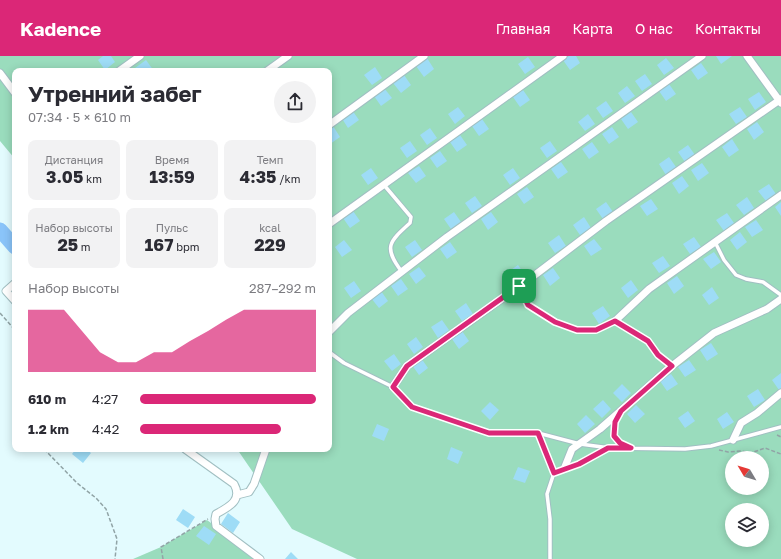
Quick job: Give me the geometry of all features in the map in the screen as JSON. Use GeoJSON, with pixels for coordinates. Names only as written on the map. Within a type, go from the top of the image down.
{"type":"FeatureCollection","features":[{"type":"Feature","properties":{"kind":"street"},"geometry":{"type":"LineString","coordinates":[[122,68],[140,56]]}},
{"type":"Feature","properties":{"kind":"street"},"geometry":{"type":"LineString","coordinates":[[271,68],[288,56]]}},
{"type":"Feature","properties":{"kind":"street"},"geometry":{"type":"LineString","coordinates":[[332,123],[424,56]]}},
{"type":"Feature","properties":{"kind":"street"},"geometry":{"type":"LineString","coordinates":[[332,222],[563,56]]}},
{"type":"Feature","properties":{"kind":"street"},"geometry":{"type":"LineString","coordinates":[[332,329],[348,313],[447,237],[702,56]]}},
{"type":"Feature","properties":{"kind":"street"},"geometry":{"type":"LineString","coordinates":[[393,387],[407,366],[519,286],[606,221],[780,101],[747,56]]}},
{"type":"Feature","properties":{"kind":"street"},"geometry":{"type":"LineString","coordinates":[[0,73],[12,89]]}},
{"type":"Feature","properties":{"kind":"street"},"geometry":{"type":"LineString","coordinates":[[615,321],[650,289],[781,196]]}},
{"type":"Feature","properties":{"kind":"street"},"geometry":{"type":"LineString","coordinates":[[12,286],[6,291],[12,298]]}},
{"type":"Feature","properties":{"kind":"street"},"geometry":{"type":"LineString","coordinates":[[564,469],[572,449],[600,429],[672,366],[714,333],[767,309],[781,299]]}},
{"type":"Feature","properties":{"kind":"street"},"geometry":{"type":"LineString","coordinates":[[733,440],[741,423],[757,413],[781,393]]}},
{"type":"Feature","properties":{"kind":"street"},"geometry":{"type":"LineString","coordinates":[[189,452],[234,484],[237,488],[238,495],[235,501],[216,514],[216,526],[260,559]]}},
{"type":"Feature","properties":{"kind":"street"},"geometry":{"type":"LineString","coordinates":[[238,495],[249,492],[254,484],[265,452]]}},
{"type":"Feature","properties":{"kind":"lane"},"geometry":{"type":"LineString","coordinates":[[384,185],[411,217],[410,223],[393,238],[390,250],[393,261],[402,272]]}},
{"type":"Feature","properties":{"kind":"lane"},"geometry":{"type":"LineString","coordinates":[[715,242],[724,260],[736,275],[746,279],[763,282],[781,295]]}},
{"type":"Feature","properties":{"kind":"lane"},"geometry":{"type":"LineString","coordinates":[[519,286],[528,305],[555,322],[577,330],[596,330],[615,321],[648,341],[658,355],[672,366]]}},
{"type":"Feature","properties":{"kind":"lane"},"geometry":{"type":"LineString","coordinates":[[332,354],[344,363],[393,387],[412,407],[489,433],[538,433],[580,444],[608,448],[686,449],[711,446],[781,427]]}},
{"type":"Feature","properties":{"kind":"lane"},"geometry":{"type":"LineString","coordinates":[[621,411],[615,422],[614,436],[620,443],[631,448]]}},
{"type":"Feature","properties":{"kind":"lane"},"geometry":{"type":"LineString","coordinates":[[538,433],[554,473],[547,494],[550,519],[550,559]]}},
{"type":"Feature","properties":{"kind":"lane"},"geometry":{"type":"LineString","coordinates":[[554,473],[579,464],[608,448]]}},
{"type":"Feature","properties":{"kind":"path"},"geometry":{"type":"LineString","coordinates":[[0,313],[12,327]]}},
{"type":"Feature","properties":{"kind":"path"},"geometry":{"type":"LineString","coordinates":[[716,450],[751,453],[765,448],[781,454]]}},
{"type":"Feature","properties":{"kind":"path"},"geometry":{"type":"LineString","coordinates":[[47,452],[77,484],[96,498],[106,509],[117,539],[114,559]]}},
{"type":"Feature","properties":{"kind":"path"},"geometry":{"type":"LineString","coordinates":[[163,559],[161,547],[216,514]]}},
{"type":"Feature","properties":{"kind":"green space"},"geometry":{"type":"Polygon","coordinates":[[[0,56],[781,56],[781,559],[357,559],[292,529],[239,452],[332,452],[332,68],[12,68],[12,155],[0,141],[0,56]]]}},
{"type":"Feature","properties":{"kind":"green space"},"geometry":{"type":"Polygon","coordinates":[[[207,520],[259,559],[133,559],[161,547],[207,520]]]}},
{"type":"Feature","properties":{"kind":"building"},"geometry":{"type":"Polygon","coordinates":[[[103,56],[111,56],[115,62],[108,68],[104,68],[98,60],[103,56]]]}},
{"type":"Feature","properties":{"kind":"building"},"geometry":{"type":"Polygon","coordinates":[[[569,56],[576,56],[580,63],[570,70],[563,60],[569,56]]]}},
{"type":"Feature","properties":{"kind":"building"},"geometry":{"type":"Polygon","coordinates":[[[716,56],[732,56],[721,64],[716,56]]]}},
{"type":"Feature","properties":{"kind":"building"},"geometry":{"type":"Polygon","coordinates":[[[528,57],[535,67],[525,74],[518,64],[528,57]]]}},
{"type":"Feature","properties":{"kind":"building"},"geometry":{"type":"Polygon","coordinates":[[[427,58],[434,69],[424,77],[416,66],[427,58]]]}},
{"type":"Feature","properties":{"kind":"building"},"geometry":{"type":"Polygon","coordinates":[[[666,58],[674,68],[664,75],[657,65],[666,58]]]}},
{"type":"Feature","properties":{"kind":"building"},"geometry":{"type":"Polygon","coordinates":[[[146,60],[152,68],[135,68],[146,60]]]}},
{"type":"Feature","properties":{"kind":"building"},"geometry":{"type":"Polygon","coordinates":[[[701,63],[708,73],[698,80],[691,70],[701,63]]]}},
{"type":"Feature","properties":{"kind":"building"},"geometry":{"type":"Polygon","coordinates":[[[375,67],[382,78],[372,85],[364,75],[375,67]]]}},
{"type":"Feature","properties":{"kind":"building"},"geometry":{"type":"Polygon","coordinates":[[[645,74],[652,84],[642,91],[635,81],[645,74]]]}},
{"type":"Feature","properties":{"kind":"building"},"geometry":{"type":"Polygon","coordinates":[[[404,75],[411,85],[401,93],[393,83],[404,75]]]}},
{"type":"Feature","properties":{"kind":"building"},"geometry":{"type":"Polygon","coordinates":[[[669,84],[676,94],[666,101],[659,91],[669,84]]]}},
{"type":"Feature","properties":{"kind":"building"},"geometry":{"type":"Polygon","coordinates":[[[627,86],[635,96],[625,103],[618,93],[627,86]]]}},
{"type":"Feature","properties":{"kind":"building"},"geometry":{"type":"Polygon","coordinates":[[[384,88],[392,98],[381,106],[374,96],[384,88]]]}},
{"type":"Feature","properties":{"kind":"building"},"geometry":{"type":"Polygon","coordinates":[[[523,90],[530,100],[520,107],[513,97],[523,90]]]}},
{"type":"Feature","properties":{"kind":"building"},"geometry":{"type":"Polygon","coordinates":[[[759,92],[766,102],[755,110],[748,99],[759,92]]]}},
{"type":"Feature","properties":{"kind":"building"},"geometry":{"type":"Polygon","coordinates":[[[606,101],[613,111],[603,118],[596,108],[606,101]]]}},
{"type":"Feature","properties":{"kind":"building"},"geometry":{"type":"Polygon","coordinates":[[[458,107],[465,116],[455,124],[448,114],[458,107]]]}},
{"type":"Feature","properties":{"kind":"building"},"geometry":{"type":"Polygon","coordinates":[[[740,107],[747,117],[736,124],[729,114],[740,107]]]}},
{"type":"Feature","properties":{"kind":"building"},"geometry":{"type":"Polygon","coordinates":[[[352,110],[359,120],[348,128],[341,117],[352,110]]]}},
{"type":"Feature","properties":{"kind":"building"},"geometry":{"type":"Polygon","coordinates":[[[631,112],[638,122],[628,129],[621,119],[631,112]]]}},
{"type":"Feature","properties":{"kind":"building"},"geometry":{"type":"Polygon","coordinates":[[[588,114],[595,124],[585,131],[578,122],[588,114]]]}},
{"type":"Feature","properties":{"kind":"building"},"geometry":{"type":"Polygon","coordinates":[[[482,119],[489,129],[479,136],[472,126],[482,119]]]}},
{"type":"Feature","properties":{"kind":"building"},"geometry":{"type":"Polygon","coordinates":[[[757,122],[764,132],[754,140],[747,129],[757,122]]]}},
{"type":"Feature","properties":{"kind":"building"},"geometry":{"type":"Polygon","coordinates":[[[333,126],[340,137],[332,143],[333,126]]]}},
{"type":"Feature","properties":{"kind":"building"},"geometry":{"type":"Polygon","coordinates":[[[612,127],[619,137],[609,144],[602,134],[612,127]]]}},
{"type":"Feature","properties":{"kind":"building"},"geometry":{"type":"Polygon","coordinates":[[[430,128],[437,138],[427,145],[420,135],[430,128]]]}},
{"type":"Feature","properties":{"kind":"building"},"geometry":{"type":"Polygon","coordinates":[[[460,135],[467,145],[457,152],[450,142],[460,135]]]}},
{"type":"Feature","properties":{"kind":"building"},"geometry":{"type":"Polygon","coordinates":[[[732,139],[739,150],[729,157],[722,147],[732,139]]]}},
{"type":"Feature","properties":{"kind":"building"},"geometry":{"type":"Polygon","coordinates":[[[410,141],[417,151],[407,158],[400,148],[410,141]]]}},
{"type":"Feature","properties":{"kind":"building"},"geometry":{"type":"Polygon","coordinates":[[[550,141],[557,151],[547,158],[540,148],[550,141]]]}},
{"type":"Feature","properties":{"kind":"building"},"geometry":{"type":"Polygon","coordinates":[[[592,142],[599,152],[589,159],[582,149],[592,142]]]}},
{"type":"Feature","properties":{"kind":"building"},"geometry":{"type":"Polygon","coordinates":[[[688,145],[695,155],[685,162],[678,152],[688,145]]]}},
{"type":"Feature","properties":{"kind":"building"},"geometry":{"type":"Polygon","coordinates":[[[440,151],[447,161],[437,168],[430,158],[440,151]]]}},
{"type":"Feature","properties":{"kind":"building"},"geometry":{"type":"Polygon","coordinates":[[[669,157],[676,167],[666,175],[659,164],[669,157]]]}},
{"type":"Feature","properties":{"kind":"building"},"geometry":{"type":"Polygon","coordinates":[[[561,162],[568,172],[558,179],[551,169],[561,162]]]}},
{"type":"Feature","properties":{"kind":"building"},"geometry":{"type":"Polygon","coordinates":[[[702,163],[709,173],[698,181],[691,170],[702,163]]]}},
{"type":"Feature","properties":{"kind":"building"},"geometry":{"type":"Polygon","coordinates":[[[419,166],[426,176],[416,183],[408,173],[419,166]]]}},
{"type":"Feature","properties":{"kind":"building"},"geometry":{"type":"Polygon","coordinates":[[[371,168],[378,178],[368,185],[361,175],[371,168]]]}},
{"type":"Feature","properties":{"kind":"building"},"geometry":{"type":"Polygon","coordinates":[[[513,168],[520,178],[510,185],[503,175],[513,168]]]}},
{"type":"Feature","properties":{"kind":"building"},"geometry":{"type":"Polygon","coordinates":[[[682,176],[689,186],[679,194],[672,183],[682,176]]]}},
{"type":"Feature","properties":{"kind":"building"},"geometry":{"type":"Polygon","coordinates":[[[769,184],[776,194],[766,201],[758,191],[769,184]]]}},
{"type":"Feature","properties":{"kind":"building"},"geometry":{"type":"Polygon","coordinates":[[[527,187],[534,197],[524,204],[517,194],[527,187]]]}},
{"type":"Feature","properties":{"kind":"building"},"geometry":{"type":"Polygon","coordinates":[[[475,196],[482,206],[472,213],[465,203],[475,196]]]}},
{"type":"Feature","properties":{"kind":"building"},"geometry":{"type":"Polygon","coordinates":[[[747,197],[754,208],[744,215],[736,205],[747,197]]]}},
{"type":"Feature","properties":{"kind":"building"},"geometry":{"type":"Polygon","coordinates":[[[651,199],[658,209],[647,216],[640,206],[651,199]]]}},
{"type":"Feature","properties":{"kind":"building"},"geometry":{"type":"Polygon","coordinates":[[[606,202],[613,212],[603,219],[596,209],[606,202]]]}},
{"type":"Feature","properties":{"kind":"building"},"geometry":{"type":"Polygon","coordinates":[[[781,202],[781,216],[775,207],[781,202]]]}},
{"type":"Feature","properties":{"kind":"building"},"geometry":{"type":"Polygon","coordinates":[[[353,211],[360,221],[350,228],[343,218],[353,211]]]}},
{"type":"Feature","properties":{"kind":"building"},"geometry":{"type":"Polygon","coordinates":[[[454,212],[461,222],[451,229],[444,219],[454,212]]]}},
{"type":"Feature","properties":{"kind":"building"},"geometry":{"type":"Polygon","coordinates":[[[491,212],[498,222],[488,230],[481,219],[491,212]]]}},
{"type":"Feature","properties":{"kind":"building"},"geometry":{"type":"Polygon","coordinates":[[[727,213],[734,223],[724,231],[716,220],[727,213]]]}},
{"type":"Feature","properties":{"kind":"building"},"geometry":{"type":"Polygon","coordinates":[[[584,217],[591,228],[580,235],[573,225],[584,217]]]}},
{"type":"Feature","properties":{"kind":"building"},"geometry":{"type":"Polygon","coordinates":[[[756,220],[763,230],[752,237],[745,227],[756,220]]]}},
{"type":"Feature","properties":{"kind":"building"},"geometry":{"type":"Polygon","coordinates":[[[740,232],[747,242],[737,250],[730,240],[740,232]]]}},
{"type":"Feature","properties":{"kind":"building"},"geometry":{"type":"Polygon","coordinates":[[[559,235],[566,246],[555,253],[548,243],[559,235]]]}},
{"type":"Feature","properties":{"kind":"building"},"geometry":{"type":"Polygon","coordinates":[[[694,237],[701,247],[690,254],[683,244],[694,237]]]}},
{"type":"Feature","properties":{"kind":"building"},"geometry":{"type":"Polygon","coordinates":[[[594,239],[602,249],[591,256],[584,246],[594,239]]]}},
{"type":"Feature","properties":{"kind":"building"},"geometry":{"type":"Polygon","coordinates":[[[344,240],[352,250],[342,257],[335,247],[344,240]]]}},
{"type":"Feature","properties":{"kind":"building"},"geometry":{"type":"Polygon","coordinates":[[[415,240],[422,250],[412,257],[405,247],[415,240]]]}},
{"type":"Feature","properties":{"kind":"building"},"geometry":{"type":"Polygon","coordinates":[[[450,242],[457,252],[447,259],[440,249],[450,242]]]}},
{"type":"Feature","properties":{"kind":"building"},"geometry":{"type":"Polygon","coordinates":[[[714,252],[721,262],[711,269],[703,259],[714,252]]]}},
{"type":"Feature","properties":{"kind":"building"},"geometry":{"type":"Polygon","coordinates":[[[663,256],[670,266],[659,273],[652,263],[663,256]]]}},
{"type":"Feature","properties":{"kind":"building"},"geometry":{"type":"Polygon","coordinates":[[[518,265],[525,275],[515,282],[508,272],[518,265]]]}},
{"type":"Feature","properties":{"kind":"building"},"geometry":{"type":"Polygon","coordinates":[[[419,267],[426,276],[416,284],[409,274],[419,267]]]}},
{"type":"Feature","properties":{"kind":"building"},"geometry":{"type":"Polygon","coordinates":[[[553,268],[560,278],[550,286],[543,275],[553,268]]]}},
{"type":"Feature","properties":{"kind":"building"},"geometry":{"type":"Polygon","coordinates":[[[677,276],[684,286],[674,294],[667,283],[677,276]]]}},
{"type":"Feature","properties":{"kind":"building"},"geometry":{"type":"Polygon","coordinates":[[[401,279],[408,289],[398,296],[391,286],[401,279]]]}},
{"type":"Feature","properties":{"kind":"building"},"geometry":{"type":"Polygon","coordinates":[[[631,280],[638,290],[628,298],[621,288],[631,280]]]}},
{"type":"Feature","properties":{"kind":"building"},"geometry":{"type":"Polygon","coordinates":[[[354,281],[361,291],[351,298],[344,288],[354,281]]]}},
{"type":"Feature","properties":{"kind":"building"},"geometry":{"type":"Polygon","coordinates":[[[712,287],[719,298],[709,305],[702,295],[712,287]]]}},
{"type":"Feature","properties":{"kind":"building"},"geometry":{"type":"Polygon","coordinates":[[[381,291],[388,301],[379,308],[371,298],[381,291]]]}},
{"type":"Feature","properties":{"kind":"building"},"geometry":{"type":"Polygon","coordinates":[[[466,303],[473,314],[462,321],[455,311],[466,303]]]}},
{"type":"Feature","properties":{"kind":"building"},"geometry":{"type":"Polygon","coordinates":[[[603,306],[610,316],[599,324],[592,313],[603,306]]]}},
{"type":"Feature","properties":{"kind":"building"},"geometry":{"type":"Polygon","coordinates":[[[442,320],[449,330],[438,338],[431,327],[442,320]]]}},
{"type":"Feature","properties":{"kind":"building"},"geometry":{"type":"Polygon","coordinates":[[[462,331],[469,341],[459,349],[452,339],[462,331]]]}},
{"type":"Feature","properties":{"kind":"building"},"geometry":{"type":"Polygon","coordinates":[[[416,337],[423,347],[414,354],[407,344],[416,337]]]}},
{"type":"Feature","properties":{"kind":"building"},"geometry":{"type":"Polygon","coordinates":[[[711,343],[718,354],[707,361],[700,350],[711,343]]]}},
{"type":"Feature","properties":{"kind":"building"},"geometry":{"type":"Polygon","coordinates":[[[394,354],[401,364],[392,371],[384,361],[394,354]]]}},
{"type":"Feature","properties":{"kind":"building"},"geometry":{"type":"Polygon","coordinates":[[[421,358],[428,368],[419,375],[412,365],[421,358]]]}},
{"type":"Feature","properties":{"kind":"building"},"geometry":{"type":"Polygon","coordinates":[[[689,360],[696,370],[685,377],[678,367],[689,360]]]}},
{"type":"Feature","properties":{"kind":"building"},"geometry":{"type":"Polygon","coordinates":[[[781,373],[781,388],[779,390],[772,380],[781,373]]]}},
{"type":"Feature","properties":{"kind":"building"},"geometry":{"type":"Polygon","coordinates":[[[671,374],[678,384],[667,391],[660,381],[671,374]]]}},
{"type":"Feature","properties":{"kind":"building"},"geometry":{"type":"Polygon","coordinates":[[[622,384],[631,393],[622,402],[613,393],[622,384]]]}},
{"type":"Feature","properties":{"kind":"building"},"geometry":{"type":"Polygon","coordinates":[[[758,389],[765,400],[754,407],[747,396],[758,389]]]}},
{"type":"Feature","properties":{"kind":"building"},"geometry":{"type":"Polygon","coordinates":[[[603,400],[611,409],[602,418],[593,409],[603,400]]]}},
{"type":"Feature","properties":{"kind":"building"},"geometry":{"type":"Polygon","coordinates":[[[490,402],[499,410],[490,420],[481,411],[490,402]]]}},
{"type":"Feature","properties":{"kind":"building"},"geometry":{"type":"Polygon","coordinates":[[[636,405],[645,414],[635,423],[627,414],[636,405]]]}},
{"type":"Feature","properties":{"kind":"building"},"geometry":{"type":"Polygon","coordinates":[[[688,411],[695,421],[685,428],[678,418],[688,411]]]}},
{"type":"Feature","properties":{"kind":"building"},"geometry":{"type":"Polygon","coordinates":[[[727,412],[734,422],[723,429],[717,419],[727,412]]]}},
{"type":"Feature","properties":{"kind":"building"},"geometry":{"type":"Polygon","coordinates":[[[586,415],[595,424],[585,433],[577,424],[586,415]]]}},
{"type":"Feature","properties":{"kind":"building"},"geometry":{"type":"Polygon","coordinates":[[[377,424],[389,429],[384,441],[372,436],[377,424]]]}},
{"type":"Feature","properties":{"kind":"building"},"geometry":{"type":"Polygon","coordinates":[[[451,447],[463,452],[458,464],[447,459],[451,447]]]}},
{"type":"Feature","properties":{"kind":"building"},"geometry":{"type":"Polygon","coordinates":[[[74,452],[91,453],[83,463],[72,454],[74,452]]]}},
{"type":"Feature","properties":{"kind":"building"},"geometry":{"type":"Polygon","coordinates":[[[518,467],[530,471],[525,483],[513,479],[518,467]]]}},
{"type":"Feature","properties":{"kind":"building"},"geometry":{"type":"Polygon","coordinates":[[[183,509],[195,517],[188,528],[176,520],[183,509]]]}},
{"type":"Feature","properties":{"kind":"building"},"geometry":{"type":"Polygon","coordinates":[[[228,513],[240,522],[233,533],[221,524],[228,513]]]}},
{"type":"Feature","properties":{"kind":"building"},"geometry":{"type":"Polygon","coordinates":[[[204,526],[216,534],[209,545],[196,536],[204,526]]]}},
{"type":"Feature","properties":{"kind":"building"},"geometry":{"type":"Polygon","coordinates":[[[291,552],[298,559],[285,559],[291,552]]]}},
{"type":"Feature","properties":{"kind":"waterway"},"geometry":{"type":"LineString","coordinates":[[0,230],[12,244]]}},
{"type":"Feature","properties":{"kind":"route"},"geometry":{"type":"LineString","coordinates":[[519,286],[528,305],[555,322],[577,330],[596,330],[615,321],[648,341],[658,355],[672,366],[621,411],[615,422],[614,436],[620,443],[631,448],[608,448],[579,464],[554,473],[538,433],[489,433],[412,407],[393,387],[407,366],[519,286]]}}]}
